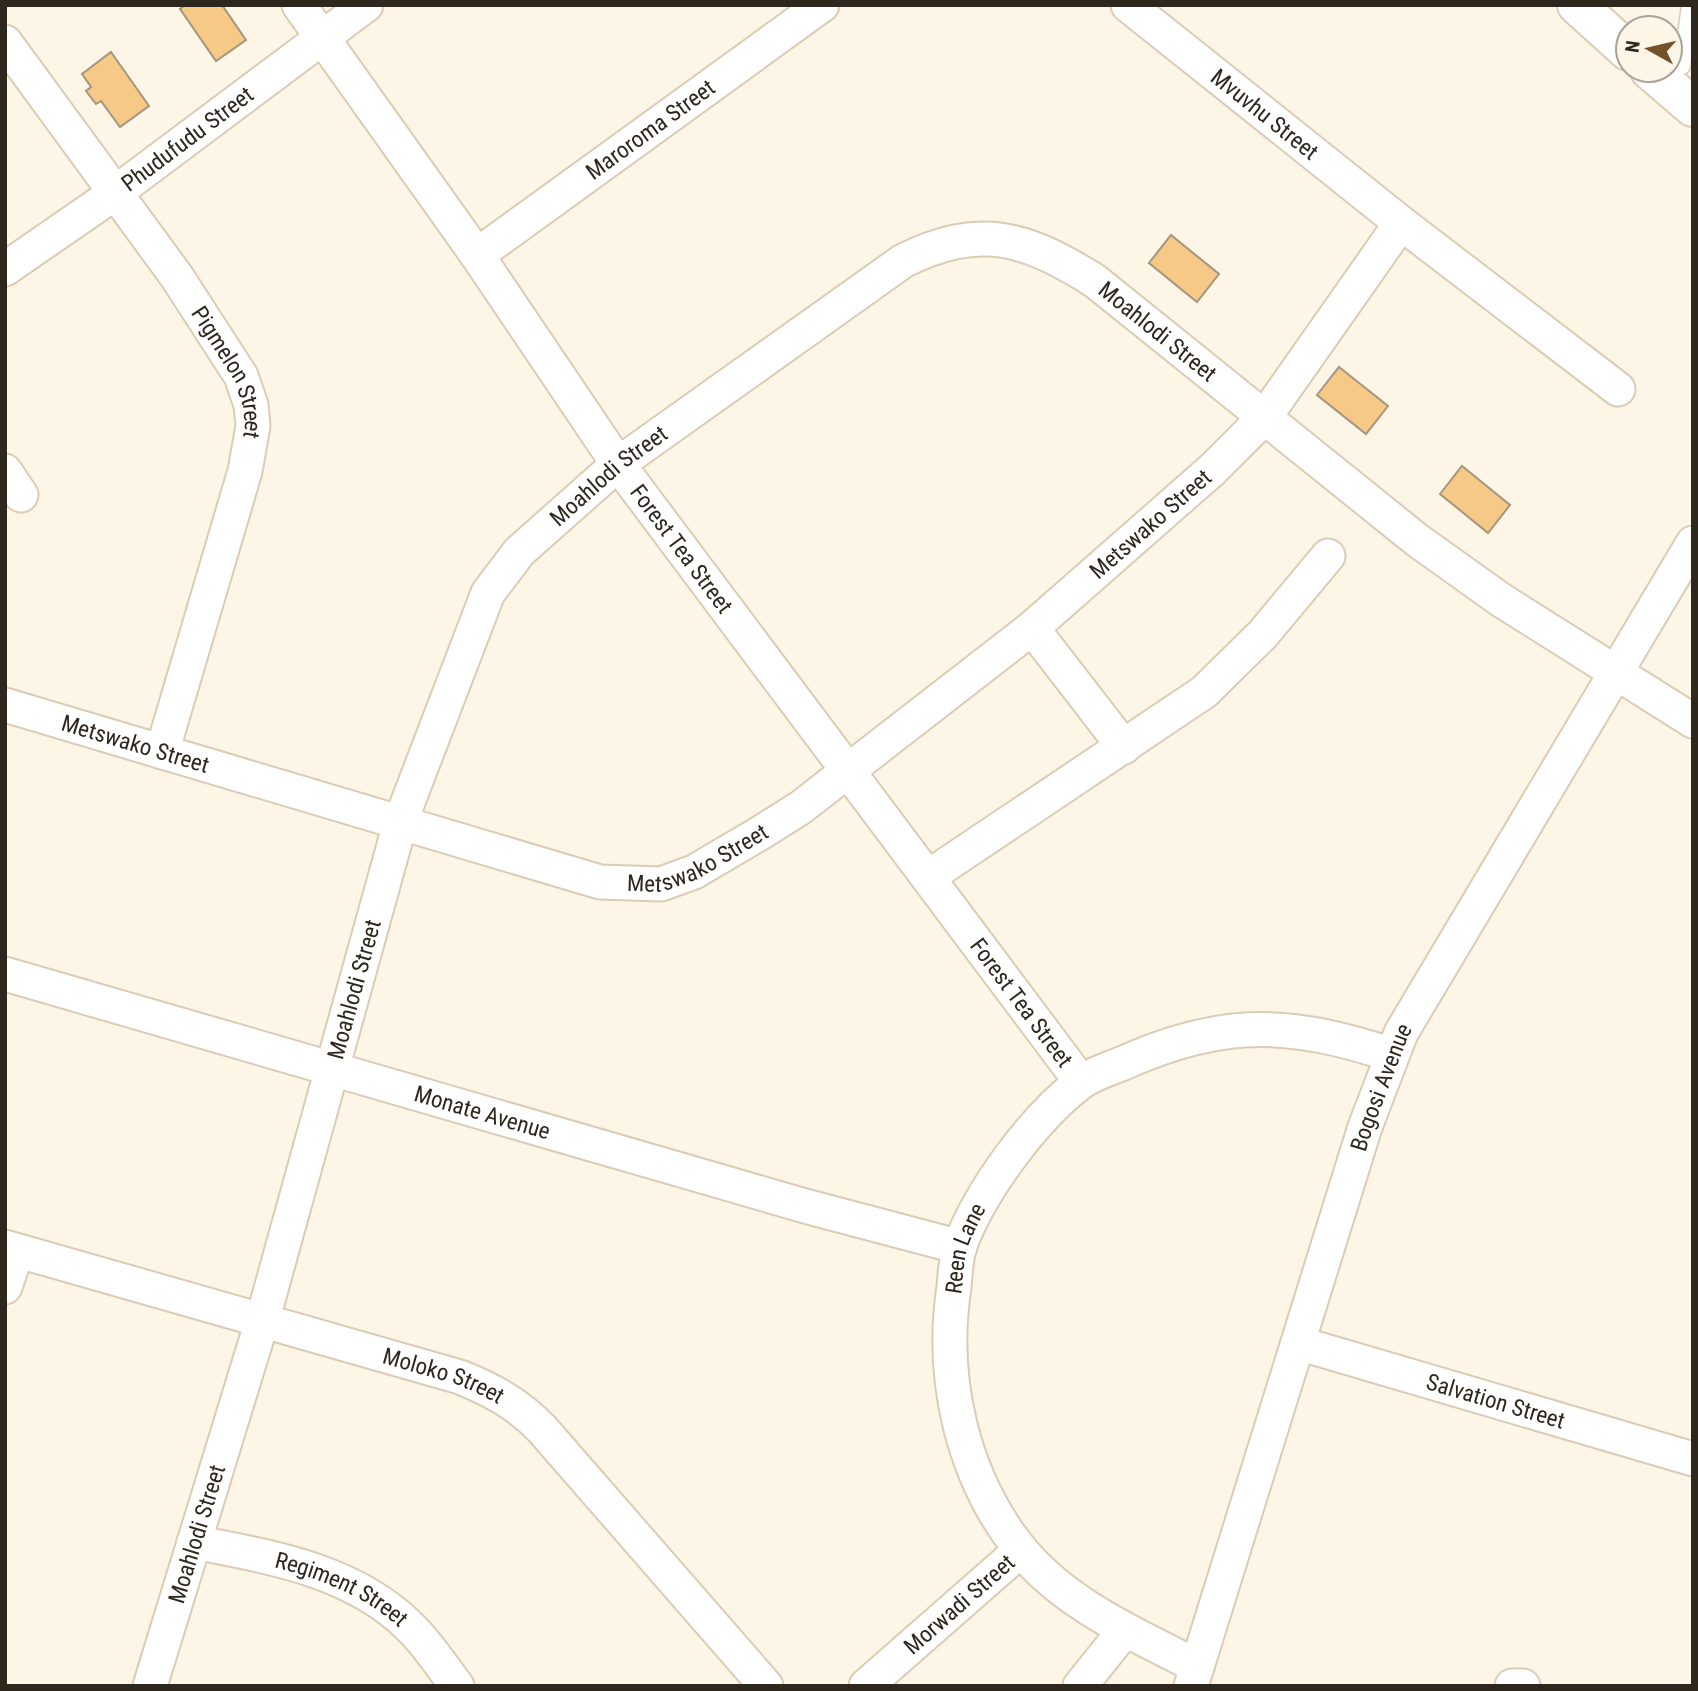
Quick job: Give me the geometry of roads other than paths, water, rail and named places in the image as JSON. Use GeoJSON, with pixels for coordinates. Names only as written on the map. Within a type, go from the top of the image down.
{"type":"FeatureCollection","features":[{"type":"Feature","properties":{"kind":"street","name":"Forest Tea Street"},"geometry":{"type":"LineString","coordinates":[[299,5],[477,255],[618,464],[1081,1082]]}},
{"type":"Feature","properties":{"kind":"street","name":"Phudufudu Street"},"geometry":{"type":"LineString","coordinates":[[5,269],[115,192],[366,5]]}},
{"type":"Feature","properties":{"kind":"street","name":"Maroroma Street"},"geometry":{"type":"LineString","coordinates":[[477,255],[822,5]]}},
{"type":"Feature","properties":{"kind":"street","name":"Mvuvhu Street"},"geometry":{"type":"LineString","coordinates":[[1128,5],[1401,223],[1618,389]]}},
{"type":"Feature","properties":{"kind":"street"},"geometry":{"type":"LineString","coordinates":[[1577,5],[1614,38]]}},
{"type":"Feature","properties":{"kind":"street"},"geometry":{"type":"LineString","coordinates":[[1596,5],[1614,18]]}},
{"type":"Feature","properties":{"kind":"street","name":"Pigmelon Street"},"geometry":{"type":"LineString","coordinates":[[5,42],[177,276],[242,376],[252,415],[244,471],[162,752]]}},
{"type":"Feature","properties":{"kind":"street"},"geometry":{"type":"LineString","coordinates":[[1682,84],[1693,107]]}},
{"type":"Feature","properties":{"kind":"street"},"geometry":{"type":"LineString","coordinates":[[1264,418],[1401,223]]}},
{"type":"Feature","properties":{"kind":"street","name":"Moahlodi Street"},"geometry":{"type":"LineString","coordinates":[[150,1686],[263,1318],[401,820],[477,620],[494,583],[519,552],[618,464],[903,261],[936,245],[968,238],[1000,239],[1059,258],[1095,281],[1417,540],[1501,600],[1612,673],[1693,721]]}},
{"type":"Feature","properties":{"kind":"street","name":"Metswako Street"},"geometry":{"type":"LineString","coordinates":[[5,705],[401,820],[600,882],[661,884],[694,872],[800,807],[1032,628],[1213,469],[1264,418]]}},
{"type":"Feature","properties":{"kind":"street","name":"Bogosi Avenue"},"geometry":{"type":"LineString","coordinates":[[1194,1676],[1365,1128],[1392,1055],[1416,1003],[1693,542]]}},
{"type":"Feature","properties":{"kind":"street"},"geometry":{"type":"LineString","coordinates":[[928,877],[1204,692],[1263,634],[1328,556]]}},
{"type":"Feature","properties":{"kind":"street"},"geometry":{"type":"LineString","coordinates":[[1032,628],[1124,747]]}},
{"type":"Feature","properties":{"kind":"street","name":"Monate Avenue"},"geometry":{"type":"LineString","coordinates":[[5,975],[805,1206],[960,1247]]}},
{"type":"Feature","properties":{"kind":"street","name":"Reen Lane"},"geometry":{"type":"LineString","coordinates":[[1194,1676],[1125,1630],[1083,1606],[1021,1550],[978,1479],[960,1429],[950,1376],[949,1316],[960,1247],[990,1187],[1040,1122],[1081,1082],[1166,1045],[1215,1032],[1259,1028],[1306,1031],[1392,1055]]}},
{"type":"Feature","properties":{"kind":"street"},"geometry":{"type":"LineString","coordinates":[[5,1287],[11,1249]]}},
{"type":"Feature","properties":{"kind":"street","name":"Moloko Street"},"geometry":{"type":"LineString","coordinates":[[11,1249],[263,1318],[460,1377],[503,1397],[525,1412],[766,1686]]}},
{"type":"Feature","properties":{"kind":"street","name":"Salvation Street"},"geometry":{"type":"LineString","coordinates":[[1298,1343],[1693,1459]]}},
{"type":"Feature","properties":{"kind":"street","name":"Regiment Street"},"geometry":{"type":"LineString","coordinates":[[194,1542],[303,1566],[363,1590],[410,1627],[457,1686]]}},
{"type":"Feature","properties":{"kind":"street","name":"Morwadi Street"},"geometry":{"type":"LineString","coordinates":[[866,1686],[1021,1550]]}},
{"type":"Feature","properties":{"kind":"street"},"geometry":{"type":"LineString","coordinates":[[1080,1686],[1125,1630]]}},
{"type":"Feature","properties":{"kind":"street"},"geometry":{"type":"LineString","coordinates":[[1512,1686],[1523,1686]]}},
{"type":"Feature","properties":{"kind":"lane"},"geometry":{"type":"LineString","coordinates":[[1684,26],[1689,5]]}}]}
